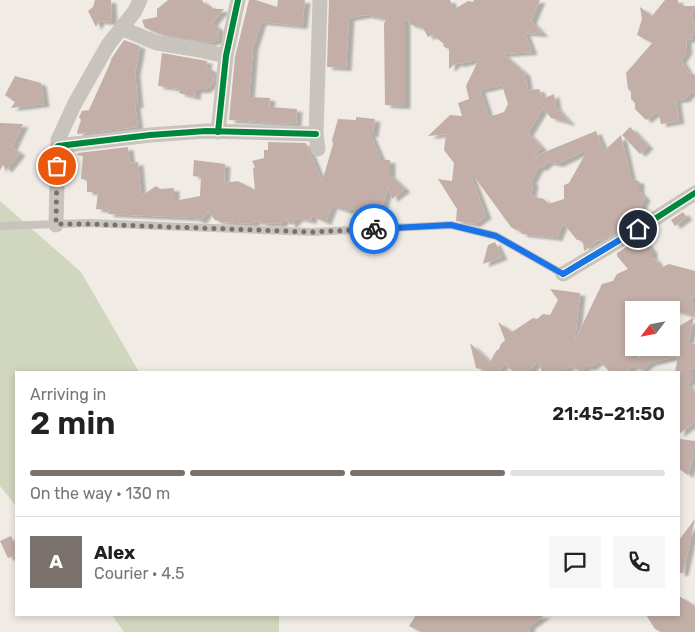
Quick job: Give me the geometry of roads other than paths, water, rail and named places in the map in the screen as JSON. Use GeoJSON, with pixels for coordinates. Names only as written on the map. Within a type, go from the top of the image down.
{"type":"FeatureCollection","features":[{"type":"Feature","properties":{"kind":"street"},"geometry":{"type":"LineString","coordinates":[[56,224],[58,140],[74,105],[108,45],[135,11],[140,0]]}},
{"type":"Feature","properties":{"kind":"street"},"geometry":{"type":"LineString","coordinates":[[218,132],[226,56],[238,0]]}},
{"type":"Feature","properties":{"kind":"street"},"geometry":{"type":"LineString","coordinates":[[58,146],[150,135],[218,132],[317,141],[320,0]]}},
{"type":"Feature","properties":{"kind":"street"},"geometry":{"type":"LineString","coordinates":[[121,28],[157,43],[226,56]]}},
{"type":"Feature","properties":{"kind":"street"},"geometry":{"type":"LineString","coordinates":[[563,274],[695,193]]}},
{"type":"Feature","properties":{"kind":"lane"},"geometry":{"type":"LineString","coordinates":[[0,226],[88,224],[312,232],[451,225],[496,236],[563,274]]}}]}
